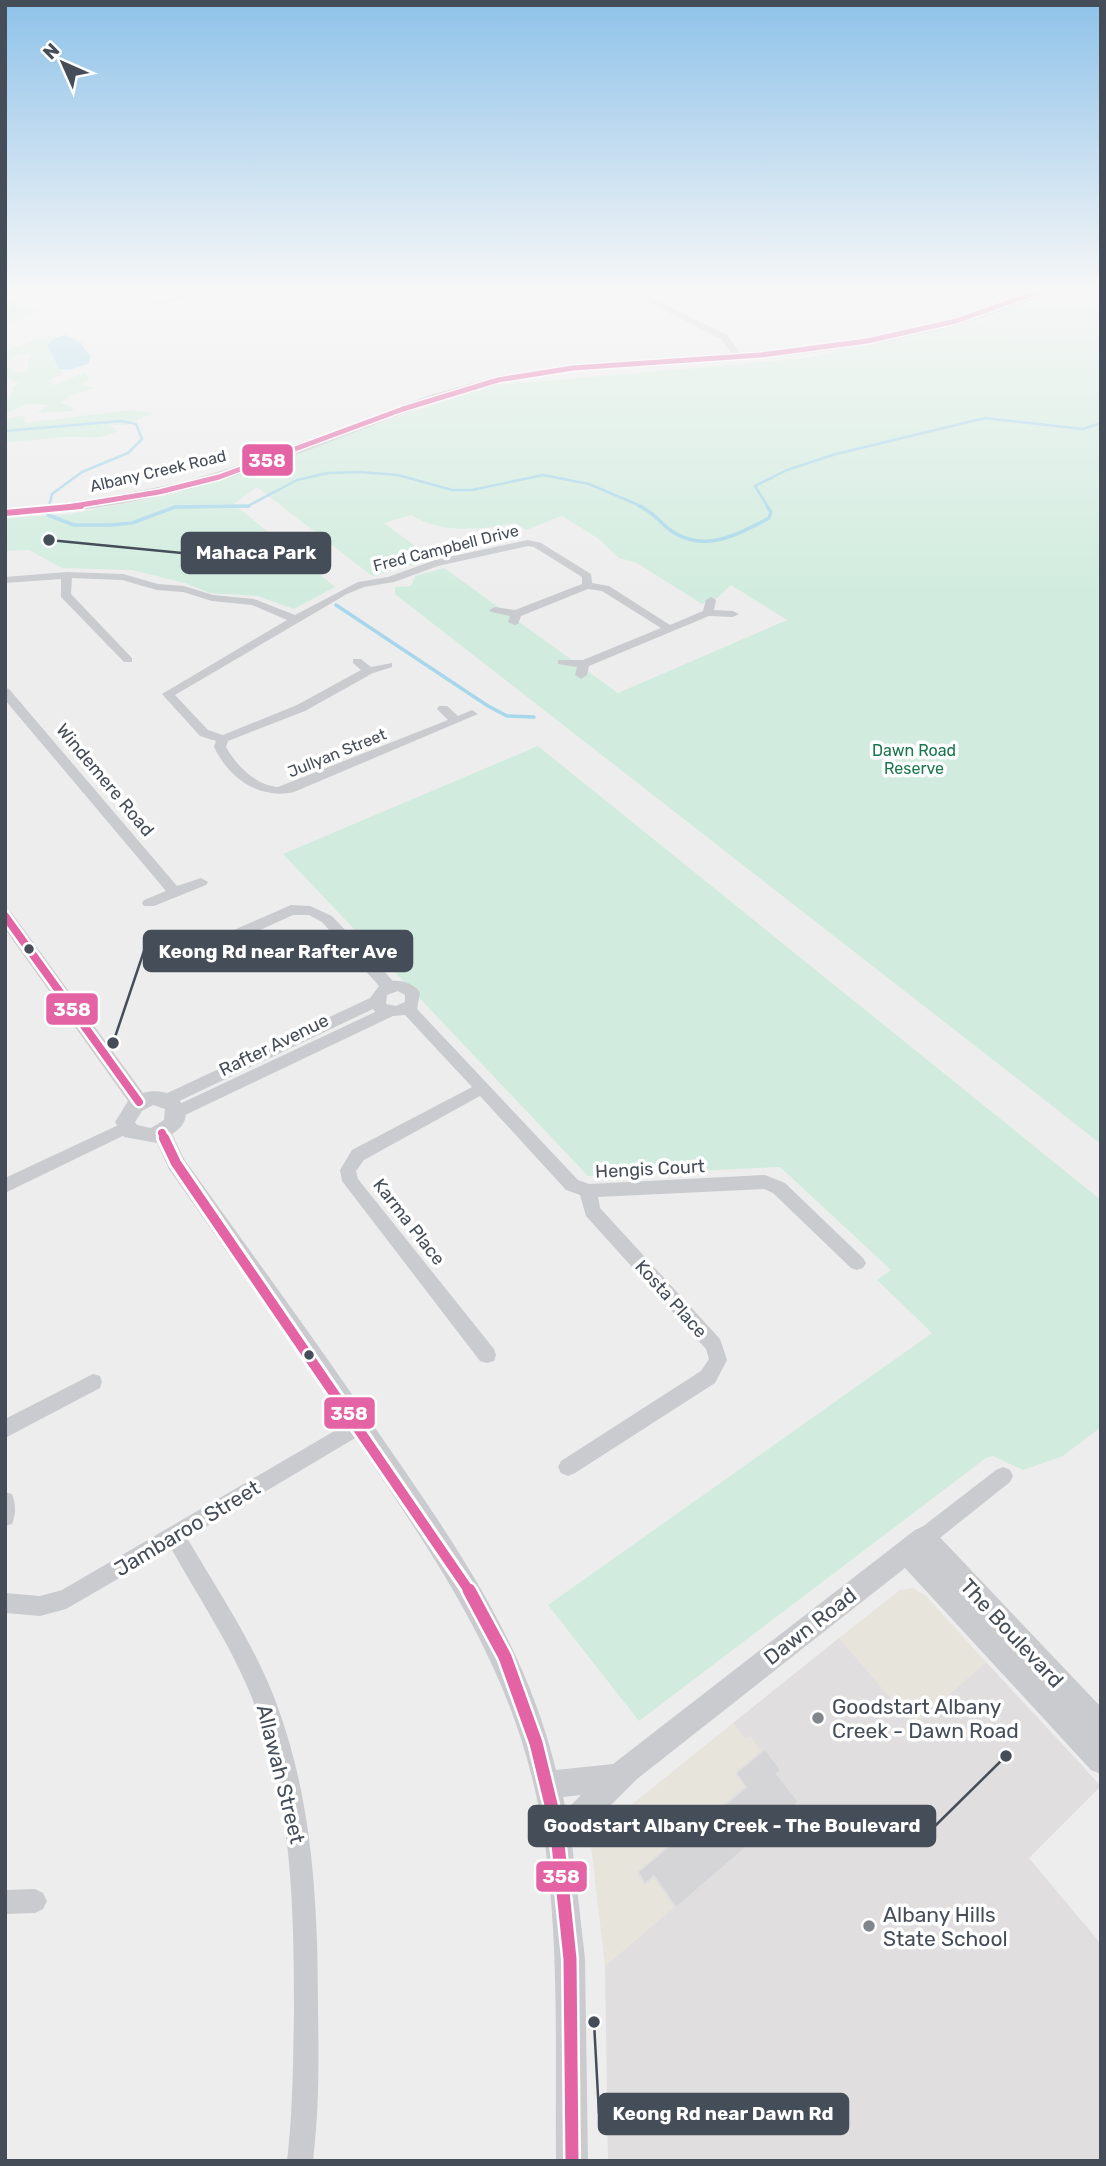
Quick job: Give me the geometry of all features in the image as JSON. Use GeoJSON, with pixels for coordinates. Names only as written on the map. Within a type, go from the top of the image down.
{"type":"FeatureCollection","features":[{"type":"Feature","properties":{"kind":"main road","name":"Albany Creek Road"},"geometry":{"type":"LineString","coordinates":[[5,513],[30,508],[129,499],[218,476],[431,398],[465,389]]}},
{"type":"Feature","properties":{"kind":"main road","name":"Albany Creek Road"},"geometry":{"type":"LineString","coordinates":[[5,506],[30,508]]}},
{"type":"Feature","properties":{"kind":"street","name":"Fred Campbell Drive"},"geometry":{"type":"LineString","coordinates":[[293,618],[362,584],[390,580],[435,564],[528,543],[537,545],[587,576],[587,586],[605,588],[670,629]]}},
{"type":"Feature","properties":{"kind":"street"},"geometry":{"type":"LineString","coordinates":[[67,575],[65,595],[128,660]]}},
{"type":"Feature","properties":{"kind":"street"},"geometry":{"type":"LineString","coordinates":[[5,580],[67,575],[123,577],[157,587],[184,589],[212,598],[238,598],[293,618]]}},
{"type":"Feature","properties":{"kind":"street"},"geometry":{"type":"LineString","coordinates":[[495,610],[515,620],[587,586]]}},
{"type":"Feature","properties":{"kind":"street"},"geometry":{"type":"LineString","coordinates":[[708,613],[711,600]]}},
{"type":"Feature","properties":{"kind":"street"},"geometry":{"type":"LineString","coordinates":[[562,662],[582,670],[708,613],[733,614]]}},
{"type":"Feature","properties":{"kind":"street"},"geometry":{"type":"LineString","coordinates":[[293,618],[168,694],[204,733],[223,739],[302,708],[369,671],[388,665]]}},
{"type":"Feature","properties":{"kind":"street"},"geometry":{"type":"LineString","coordinates":[[358,661],[369,671]]}},
{"type":"Feature","properties":{"kind":"street","name":"Windemere Road"},"geometry":{"type":"LineString","coordinates":[[5,692],[174,893]]}},
{"type":"Feature","properties":{"kind":"street"},"geometry":{"type":"LineString","coordinates":[[443,709],[456,720]]}},
{"type":"Feature","properties":{"kind":"street","name":"Jullyan Street"},"geometry":{"type":"LineString","coordinates":[[223,739],[220,747],[223,753],[257,788],[281,792],[472,714]]}},
{"type":"Feature","properties":{"kind":"street"},"geometry":{"type":"LineString","coordinates":[[149,903],[201,882]]}},
{"type":"Feature","properties":{"kind":"street"},"geometry":{"type":"LineString","coordinates":[[182,959],[290,910],[304,909],[327,919],[389,987],[400,986],[413,993],[414,1001],[408,1008]]}},
{"type":"Feature","properties":{"kind":"street"},"geometry":{"type":"LineString","coordinates":[[7,923],[139,1102]]}},
{"type":"Feature","properties":{"kind":"street","name":"Rafter Avenue"},"geometry":{"type":"LineString","coordinates":[[382,1006],[380,993],[389,987]]}},
{"type":"Feature","properties":{"kind":"street","name":"Rafter Avenue"},"geometry":{"type":"LineString","coordinates":[[172,1106],[382,1006],[408,1008]]}},
{"type":"Feature","properties":{"kind":"street","name":"Hengis Court"},"geometry":{"type":"LineString","coordinates":[[408,1008],[572,1185],[588,1191],[765,1182],[779,1188],[857,1263]]}},
{"type":"Feature","properties":{"kind":"street","name":"Karma Place"},"geometry":{"type":"LineString","coordinates":[[481,1089],[358,1155],[348,1170],[350,1181],[487,1355]]}},
{"type":"Feature","properties":{"kind":"street"},"geometry":{"type":"LineString","coordinates":[[153,1098],[172,1106],[173,1124],[162,1133],[137,1135],[127,1127],[129,1111],[139,1102],[153,1098]]}},
{"type":"Feature","properties":{"kind":"street"},"geometry":{"type":"LineString","coordinates":[[5,1186],[127,1127]]}},
{"type":"Feature","properties":{"kind":"street"},"geometry":{"type":"LineString","coordinates":[[162,1133],[176,1163],[360,1425],[459,1572],[505,1657],[536,1743],[558,1839],[570,1959],[572,2161]]}},
{"type":"Feature","properties":{"kind":"street","name":"Kosta Place"},"geometry":{"type":"LineString","coordinates":[[568,1467],[708,1377],[718,1360],[714,1345],[592,1211],[588,1191]]}},
{"type":"Feature","properties":{"kind":"street"},"geometry":{"type":"LineString","coordinates":[[5,1429],[93,1382]]}},
{"type":"Feature","properties":{"kind":"street","name":"Jambaroo Street"},"geometry":{"type":"LineString","coordinates":[[5,1603],[40,1606],[66,1599],[360,1425]]}},
{"type":"Feature","properties":{"kind":"street","name":"Dawn Road"},"geometry":{"type":"LineString","coordinates":[[558,1839],[618,1777],[1003,1476]]}},
{"type":"Feature","properties":{"kind":"street"},"geometry":{"type":"LineString","coordinates":[[5,1501],[5,1517]]}},
{"type":"Feature","properties":{"kind":"street","name":"Allawah Street"},"geometry":{"type":"LineString","coordinates":[[174,1535],[251,1672],[271,1718],[297,1822],[307,1902],[306,2119],[300,2161]]}},
{"type":"Feature","properties":{"kind":"street","name":"The Boulevard"},"geometry":{"type":"LineString","coordinates":[[915,1545],[1101,1727]]}},
{"type":"Feature","properties":{"kind":"street","name":"The Boulevard"},"geometry":{"type":"LineString","coordinates":[[915,1545],[1101,1760]]}},
{"type":"Feature","properties":{"kind":"street"},"geometry":{"type":"LineString","coordinates":[[546,1785],[618,1777]]}},
{"type":"Feature","properties":{"kind":"street"},"geometry":{"type":"LineString","coordinates":[[5,1902],[35,1901]]}},
{"type":"Feature","properties":{"kind":"shaded area"},"geometry":{"type":"Polygon","coordinates":[[[913,1588],[925,1595],[986,1662],[914,1725],[839,1638],[900,1590],[913,1588]]]}},
{"type":"Feature","properties":{"kind":"shaded area","name":"Albany Hills State School"},"geometry":{"type":"Polygon","coordinates":[[[839,1638],[914,1725],[986,1662],[1101,1786],[1029,1858],[1101,1944],[1101,2161],[608,2161],[605,1966],[798,1802],[777,1774],[781,1770],[765,1750],[762,1752],[750,1736],[745,1739],[733,1723],[839,1638]]]}},
{"type":"Feature","properties":{"kind":"shaded area"},"geometry":{"type":"Polygon","coordinates":[[[733,1723],[745,1739],[750,1735],[762,1751],[765,1749],[781,1770],[777,1774],[799,1802],[605,1966],[591,1846],[594,1835],[733,1723]]]}},
{"type":"Feature","properties":{"kind":"green space"},"geometry":{"type":"Polygon","coordinates":[[[12,389],[91,389],[69,396],[61,403],[74,408],[72,411],[37,413],[49,405],[26,404],[5,414],[5,398],[10,398],[8,396],[14,392],[12,389]]]}},
{"type":"Feature","properties":{"kind":"green space","name":"Dawn Road Reserve"},"geometry":{"type":"Polygon","coordinates":[[[479,389],[1101,389],[1101,1144],[395,594],[395,587],[411,586],[415,576],[444,568],[618,693],[787,620],[731,585],[717,598],[702,604],[637,563],[619,558],[599,539],[562,516],[526,530],[515,523],[475,529],[448,528],[411,515],[384,523],[433,559],[372,576],[257,487],[234,504],[335,587],[294,609],[257,596],[209,593],[185,583],[132,570],[62,568],[29,550],[5,551],[5,518],[71,514],[174,494],[479,389]]]}},
{"type":"Feature","properties":{"kind":"green space"},"geometry":{"type":"Polygon","coordinates":[[[130,410],[154,413],[125,425],[108,425],[118,431],[104,436],[5,442],[5,416],[8,419],[22,415],[26,423],[130,410]]]}},
{"type":"Feature","properties":{"kind":"green space"},"geometry":{"type":"Polygon","coordinates":[[[538,746],[1101,1200],[1101,1427],[1063,1456],[1023,1470],[993,1456],[986,1458],[639,1721],[548,1605],[932,1333],[877,1280],[891,1270],[780,1167],[588,1176],[283,854],[538,746]]]}},
{"type":"Feature","properties":{"kind":"building"},"geometry":{"type":"Polygon","coordinates":[[[765,1749],[781,1770],[777,1774],[799,1802],[676,1908],[654,1876],[645,1884],[638,1872],[674,1842],[677,1845],[746,1787],[736,1773],[765,1749]]]}},
{"type":"Feature","properties":{"kind":"waterway"},"geometry":{"type":"LineString","coordinates":[[768,507],[755,486],[787,470],[836,454],[985,418],[1083,429],[1101,423]]}},
{"type":"Feature","properties":{"kind":"waterway"},"geometry":{"type":"LineString","coordinates":[[5,431],[121,421],[136,424],[142,439],[128,453],[82,472],[52,494],[49,507]]}},
{"type":"Feature","properties":{"kind":"waterway"},"geometry":{"type":"LineString","coordinates":[[248,506],[297,480],[328,473],[359,472],[398,475],[452,490],[472,490],[543,475],[589,484],[643,507]]}},
{"type":"Feature","properties":{"kind":"waterway"},"geometry":{"type":"LineString","coordinates":[[50,506],[48,515],[74,525],[132,523],[175,507]]}},
{"type":"Feature","properties":{"kind":"waterway"},"geometry":{"type":"LineString","coordinates":[[175,507],[248,506]]}},
{"type":"Feature","properties":{"kind":"waterway"},"geometry":{"type":"LineString","coordinates":[[639,506],[673,532],[698,541],[722,539],[746,530],[769,518],[771,512],[767,506]]}},
{"type":"Feature","properties":{"kind":"waterway"},"geometry":{"type":"LineString","coordinates":[[175,507],[199,507]]}},
{"type":"Feature","properties":{"kind":"waterway"},"geometry":{"type":"LineString","coordinates":[[336,605],[488,706],[507,716],[534,717]]}},
{"type":"Feature","properties":{"kind":"transit line","name":"358"},"geometry":{"type":"LineString","coordinates":[[5,513],[128,498],[219,477],[463,389]]}},
{"type":"Feature","properties":{"kind":"transit line","name":"358"},"geometry":{"type":"LineString","coordinates":[[5,916],[139,1102]]}},
{"type":"Feature","properties":{"kind":"transit line","name":"358"},"geometry":{"type":"LineString","coordinates":[[162,1133],[176,1163],[459,1572],[505,1657],[536,1743],[556,1825],[570,1959],[572,2161]]}},
{"type":"Feature","properties":{"kind":"place","name":"Mahaca Park"},"geometry":{"type":"Point","coordinates":[49,540]}},
{"type":"Feature","properties":{"kind":"place","name":"Keong Rd near Rafter Ave"},"geometry":{"type":"Point","coordinates":[113,1043]}},
{"type":"Feature","properties":{"kind":"place","name":"Goodstart Albany Creek - Dawn Road"},"geometry":{"type":"Point","coordinates":[818,1718]}},
{"type":"Feature","properties":{"kind":"place","name":"Goodstart Albany Creek - The Boulevard"},"geometry":{"type":"Point","coordinates":[1006,1756]}},
{"type":"Feature","properties":{"kind":"place","name":"Albany Hills State School"},"geometry":{"type":"Point","coordinates":[869,1926]}},
{"type":"Feature","properties":{"kind":"place","name":"Keong Rd near Dawn Rd"},"geometry":{"type":"Point","coordinates":[594,2022]}}]}
